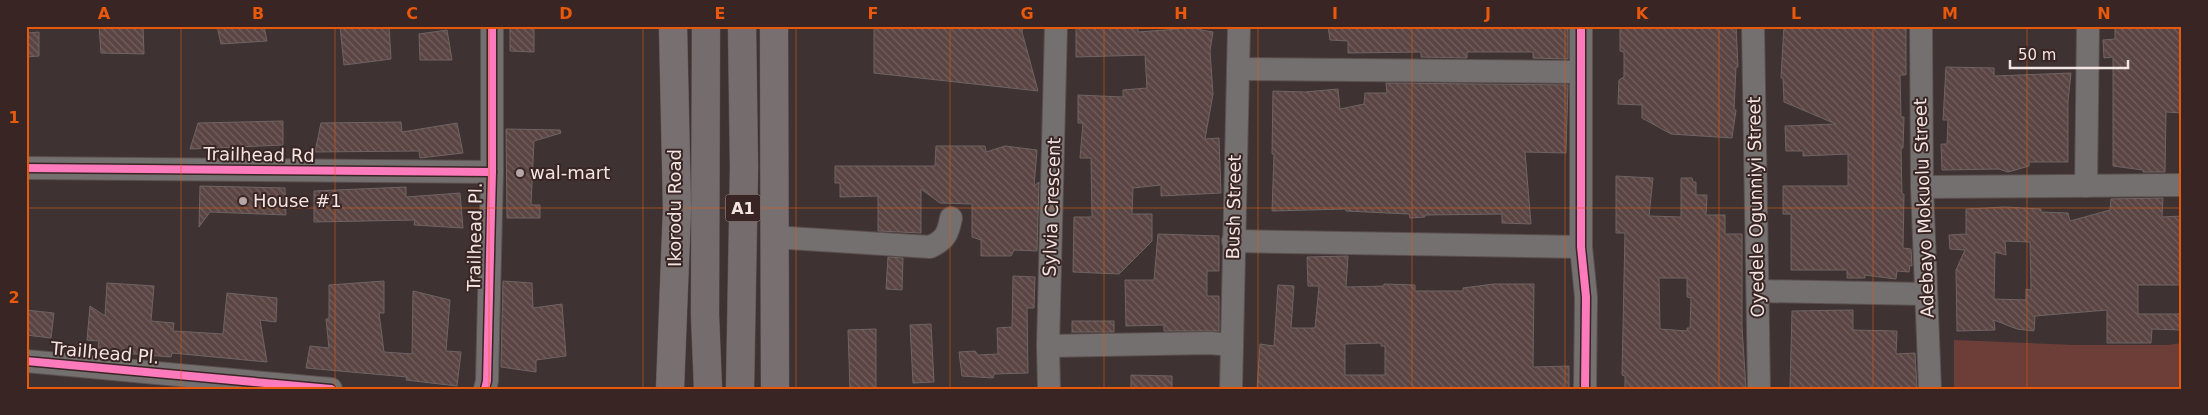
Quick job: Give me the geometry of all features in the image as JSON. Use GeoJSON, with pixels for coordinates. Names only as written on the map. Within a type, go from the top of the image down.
{"type":"FeatureCollection","features":[{"type":"Feature","properties":{"kind":"highway","name":"Ikorodu Road"},"geometry":{"type":"LineString","coordinates":[[706,26],[706,315],[708,389]]}},
{"type":"Feature","properties":{"kind":"highway","name":"A1"},"geometry":{"type":"LineString","coordinates":[[740,389],[744,168],[742,26]]}},
{"type":"Feature","properties":{"kind":"highway"},"geometry":{"type":"LineString","coordinates":[[690,389],[706,315]]}},
{"type":"Feature","properties":{"kind":"main road","name":"Ikorodu Road"},"geometry":{"type":"LineString","coordinates":[[670,389],[676,209],[673,26]]}},
{"type":"Feature","properties":{"kind":"main road"},"geometry":{"type":"LineString","coordinates":[[774,26],[773,238],[775,389]]}},
{"type":"Feature","properties":{"kind":"street","name":"Trailhead Pl."},"geometry":{"type":"LineString","coordinates":[[485,389],[487,381],[492,172],[492,26]]}},
{"type":"Feature","properties":{"kind":"street","name":"Sylvia Crescent"},"geometry":{"type":"LineString","coordinates":[[1049,389],[1048,346],[1056,26]]}},
{"type":"Feature","properties":{"kind":"street","name":"Bush Street"},"geometry":{"type":"LineString","coordinates":[[1231,389],[1239,26]]}},
{"type":"Feature","properties":{"kind":"street"},"geometry":{"type":"LineString","coordinates":[[1581,26],[1581,247],[1586,296],[1585,389]]}},
{"type":"Feature","properties":{"kind":"street","name":"Oyedele Ogunniyi Street"},"geometry":{"type":"LineString","coordinates":[[1753,26],[1759,389]]}},
{"type":"Feature","properties":{"kind":"street","name":"Adebayo Mokuolu Street"},"geometry":{"type":"LineString","coordinates":[[1921,26],[1922,187],[1930,389]]}},
{"type":"Feature","properties":{"kind":"street"},"geometry":{"type":"LineString","coordinates":[[2086,186],[2088,26]]}},
{"type":"Feature","properties":{"kind":"street"},"geometry":{"type":"LineString","coordinates":[[1238,69],[1580,72]]}},
{"type":"Feature","properties":{"kind":"street","name":"Trailhead Rd"},"geometry":{"type":"LineString","coordinates":[[26,168],[492,172]]}},
{"type":"Feature","properties":{"kind":"street"},"geometry":{"type":"LineString","coordinates":[[1922,187],[2182,185]]}},
{"type":"Feature","properties":{"kind":"street"},"geometry":{"type":"LineString","coordinates":[[773,238],[930,247],[941,242],[947,234],[951,218]]}},
{"type":"Feature","properties":{"kind":"street"},"geometry":{"type":"LineString","coordinates":[[1234,240],[1581,247]]}},
{"type":"Feature","properties":{"kind":"street"},"geometry":{"type":"LineString","coordinates":[[1758,291],[1926,294]]}},
{"type":"Feature","properties":{"kind":"street"},"geometry":{"type":"LineString","coordinates":[[1048,346],[1210,343],[1232,345]]}},
{"type":"Feature","properties":{"kind":"street","name":"Trailhead Pl."},"geometry":{"type":"LineString","coordinates":[[26,361],[331,389]]}},
{"type":"Feature","properties":{"kind":"shaded area"},"geometry":{"type":"Polygon","coordinates":[[[1954,340],[2074,345],[2168,345],[2182,343],[2182,389],[1954,389],[1954,340]]]}},
{"type":"Feature","properties":{"kind":"building"},"geometry":{"type":"Polygon","coordinates":[[[99,26],[143,26],[144,54],[101,53],[99,26]]]}},
{"type":"Feature","properties":{"kind":"building"},"geometry":{"type":"Polygon","coordinates":[[[217,26],[264,26],[267,41],[221,44],[217,26]]]}},
{"type":"Feature","properties":{"kind":"building"},"geometry":{"type":"Polygon","coordinates":[[[340,26],[389,26],[391,59],[344,65],[340,26]]]}},
{"type":"Feature","properties":{"kind":"building"},"geometry":{"type":"Polygon","coordinates":[[[510,26],[534,26],[534,52],[510,51],[510,26]]]}},
{"type":"Feature","properties":{"kind":"building"},"geometry":{"type":"Polygon","coordinates":[[[874,26],[1023,26],[1022,32],[1038,91],[874,73],[874,26]]]}},
{"type":"Feature","properties":{"kind":"building"},"geometry":{"type":"Polygon","coordinates":[[[1138,26],[1138,32],[1179,29],[1179,26],[1213,32],[1210,51],[1213,94],[1205,139],[1219,138],[1221,193],[1161,196],[1161,185],[1133,188],[1132,214],[1152,214],[1152,241],[1119,274],[1073,272],[1074,217],[1092,217],[1091,158],[1080,158],[1083,123],[1078,123],[1078,95],[1123,97],[1123,90],[1147,88],[1145,55],[1076,57],[1076,28],[1138,26]]]}},
{"type":"Feature","properties":{"kind":"building"},"geometry":{"type":"Polygon","coordinates":[[[1328,26],[1568,26],[1568,59],[1533,58],[1533,52],[1467,52],[1467,58],[1421,57],[1421,52],[1348,53],[1348,41],[1330,40],[1328,26]]]}},
{"type":"Feature","properties":{"kind":"building"},"geometry":{"type":"Polygon","coordinates":[[[1620,26],[1736,26],[1738,67],[1736,67],[1734,110],[1736,110],[1732,138],[1671,134],[1642,118],[1642,105],[1618,104],[1619,80],[1624,77],[1624,52],[1620,51],[1620,26]]]}},
{"type":"Feature","properties":{"kind":"building"},"geometry":{"type":"Polygon","coordinates":[[[1784,26],[1906,26],[1906,75],[1900,75],[1901,117],[1904,117],[1903,148],[1901,148],[1902,194],[1904,194],[1903,248],[1911,249],[1912,266],[1910,265],[1909,272],[1897,271],[1896,279],[1865,275],[1865,278],[1847,278],[1847,270],[1791,270],[1791,214],[1783,214],[1783,186],[1848,186],[1848,154],[1803,156],[1803,151],[1786,151],[1785,126],[1836,124],[1784,102],[1783,78],[1781,78],[1784,26]]]}},
{"type":"Feature","properties":{"kind":"building"},"geometry":{"type":"Polygon","coordinates":[[[2115,26],[2182,26],[2182,113],[2166,112],[2165,172],[2143,172],[2143,170],[2113,166],[2113,57],[2104,58],[2103,40],[2115,39],[2115,26]]]}},
{"type":"Feature","properties":{"kind":"building"},"geometry":{"type":"Polygon","coordinates":[[[447,30],[452,60],[420,60],[419,34],[447,30]]]}},
{"type":"Feature","properties":{"kind":"building"},"geometry":{"type":"Polygon","coordinates":[[[39,32],[39,56],[26,57],[27,33],[39,32]]]}},
{"type":"Feature","properties":{"kind":"building"},"geometry":{"type":"Polygon","coordinates":[[[1946,67],[1994,68],[1994,76],[2071,73],[2068,101],[2068,162],[2029,162],[2029,166],[2008,172],[1999,169],[1942,170],[1941,144],[1947,144],[1948,120],[1943,120],[1946,67]]]}},
{"type":"Feature","properties":{"kind":"building"},"geometry":{"type":"Polygon","coordinates":[[[1386,83],[1568,85],[1566,153],[1525,152],[1531,224],[1502,223],[1502,214],[1425,215],[1425,217],[1410,218],[1409,214],[1346,211],[1346,209],[1272,211],[1274,154],[1272,154],[1273,91],[1305,92],[1338,89],[1340,109],[1364,104],[1365,93],[1387,93],[1386,83]]]}},
{"type":"Feature","properties":{"kind":"building"},"geometry":{"type":"Polygon","coordinates":[[[283,121],[283,145],[190,149],[198,123],[283,121]]]}},
{"type":"Feature","properties":{"kind":"building"},"geometry":{"type":"Polygon","coordinates":[[[401,122],[402,132],[457,123],[463,153],[420,158],[419,151],[315,152],[321,123],[401,122]]]}},
{"type":"Feature","properties":{"kind":"building","name":"wal-mart"},"geometry":{"type":"Polygon","coordinates":[[[506,129],[560,130],[561,133],[534,141],[531,205],[540,205],[540,218],[507,218],[506,129]]]}},
{"type":"Feature","properties":{"kind":"building"},"geometry":{"type":"Polygon","coordinates":[[[936,146],[985,146],[986,152],[1005,146],[1037,150],[1034,186],[1039,182],[1037,251],[1014,250],[1011,256],[981,256],[981,240],[972,237],[972,204],[940,203],[921,189],[921,233],[878,231],[878,196],[840,197],[840,183],[835,183],[835,166],[935,166],[936,146]]]}},
{"type":"Feature","properties":{"kind":"building"},"geometry":{"type":"Polygon","coordinates":[[[1616,176],[1653,178],[1649,216],[1681,217],[1681,178],[1692,178],[1693,182],[1696,182],[1696,195],[1707,195],[1706,215],[1725,215],[1725,234],[1742,234],[1742,327],[1746,389],[1625,389],[1625,376],[1622,375],[1625,233],[1616,233],[1616,176]],[[1659,278],[1660,329],[1687,331],[1687,328],[1690,328],[1691,298],[1687,297],[1687,278],[1659,278]]]}},
{"type":"Feature","properties":{"kind":"building","name":"House #1"},"geometry":{"type":"Polygon","coordinates":[[[200,186],[285,188],[286,215],[210,212],[199,227],[200,186]]]}},
{"type":"Feature","properties":{"kind":"building"},"geometry":{"type":"Polygon","coordinates":[[[406,187],[406,197],[460,193],[463,228],[414,225],[415,220],[314,222],[314,191],[406,187]]]}},
{"type":"Feature","properties":{"kind":"building"},"geometry":{"type":"Polygon","coordinates":[[[2163,198],[2162,217],[2182,216],[2182,285],[2138,285],[2138,314],[2182,314],[2182,330],[2152,329],[2151,343],[2107,343],[2107,310],[2035,316],[2034,331],[2017,329],[1994,320],[1995,330],[1957,331],[1956,270],[1965,250],[1950,249],[1949,235],[1966,234],[1966,209],[2005,207],[2041,209],[2041,212],[2068,213],[2070,221],[2110,210],[2111,199],[2163,198]],[[2005,241],[2006,255],[1995,252],[1994,299],[2026,300],[2026,289],[2031,290],[2030,242],[2005,241]]]}},
{"type":"Feature","properties":{"kind":"building"},"geometry":{"type":"Polygon","coordinates":[[[1158,234],[1219,236],[1219,271],[1207,271],[1207,296],[1219,296],[1219,331],[1164,331],[1164,325],[1126,326],[1125,280],[1154,280],[1158,234]]]}},
{"type":"Feature","properties":{"kind":"building"},"geometry":{"type":"Polygon","coordinates":[[[1348,256],[1346,287],[1384,286],[1384,284],[1415,285],[1415,291],[1463,291],[1463,288],[1494,284],[1534,284],[1533,367],[1569,366],[1569,389],[1257,389],[1260,344],[1274,346],[1278,285],[1294,286],[1291,328],[1315,328],[1319,286],[1308,286],[1307,257],[1348,256]],[[1381,343],[1345,344],[1345,375],[1385,375],[1385,346],[1381,346],[1381,343]]]}},
{"type":"Feature","properties":{"kind":"building"},"geometry":{"type":"Polygon","coordinates":[[[888,257],[903,258],[902,290],[886,289],[888,257]]]}},
{"type":"Feature","properties":{"kind":"building"},"geometry":{"type":"Polygon","coordinates":[[[1013,276],[1035,277],[1034,308],[1027,308],[1028,373],[994,374],[993,378],[962,376],[959,352],[975,351],[978,355],[998,354],[997,328],[1012,327],[1013,276]]]}},
{"type":"Feature","properties":{"kind":"building"},"geometry":{"type":"Polygon","coordinates":[[[384,281],[384,313],[379,313],[384,352],[412,354],[413,291],[450,300],[446,351],[461,352],[457,386],[406,380],[407,377],[306,368],[310,346],[329,348],[326,319],[329,319],[329,285],[384,281]]]}},
{"type":"Feature","properties":{"kind":"building"},"geometry":{"type":"Polygon","coordinates":[[[503,281],[532,283],[533,308],[562,304],[566,356],[536,360],[536,372],[501,367],[503,281]]]}},
{"type":"Feature","properties":{"kind":"building"},"geometry":{"type":"Polygon","coordinates":[[[107,283],[154,286],[151,321],[174,323],[173,331],[223,334],[227,293],[277,298],[276,322],[260,320],[267,362],[172,353],[171,357],[98,351],[99,341],[87,340],[90,306],[105,316],[107,283]]]}},
{"type":"Feature","properties":{"kind":"building"},"geometry":{"type":"Polygon","coordinates":[[[26,310],[54,313],[51,338],[26,335],[26,310]]]}},
{"type":"Feature","properties":{"kind":"building"},"geometry":{"type":"Polygon","coordinates":[[[1853,310],[1853,330],[1897,331],[1896,354],[1915,353],[1917,389],[1790,388],[1792,311],[1853,310]]]}},
{"type":"Feature","properties":{"kind":"building"},"geometry":{"type":"Polygon","coordinates":[[[1072,321],[1114,321],[1114,332],[1072,332],[1072,321]]]}},
{"type":"Feature","properties":{"kind":"building"},"geometry":{"type":"Polygon","coordinates":[[[931,324],[934,382],[913,383],[910,325],[931,324]]]}},
{"type":"Feature","properties":{"kind":"building"},"geometry":{"type":"Polygon","coordinates":[[[876,329],[876,389],[850,389],[848,330],[876,329]]]}},
{"type":"Feature","properties":{"kind":"building"},"geometry":{"type":"Polygon","coordinates":[[[1131,375],[1172,376],[1172,389],[1131,389],[1131,375]]]}},
{"type":"Feature","properties":{"kind":"cycle path"},"geometry":{"type":"LineString","coordinates":[[485,389],[487,381],[492,172],[492,26]]}},
{"type":"Feature","properties":{"kind":"cycle path"},"geometry":{"type":"LineString","coordinates":[[1581,26],[1581,247],[1586,297],[1585,389]]}},
{"type":"Feature","properties":{"kind":"cycle path"},"geometry":{"type":"LineString","coordinates":[[26,168],[492,172]]}},
{"type":"Feature","properties":{"kind":"cycle path"},"geometry":{"type":"LineString","coordinates":[[26,361],[331,389]]}},
{"type":"Feature","properties":{"kind":"place","name":"wal-mart"},"geometry":{"type":"Point","coordinates":[520,173]}},
{"type":"Feature","properties":{"kind":"place","name":"House #1"},"geometry":{"type":"Point","coordinates":[243,201]}}]}
